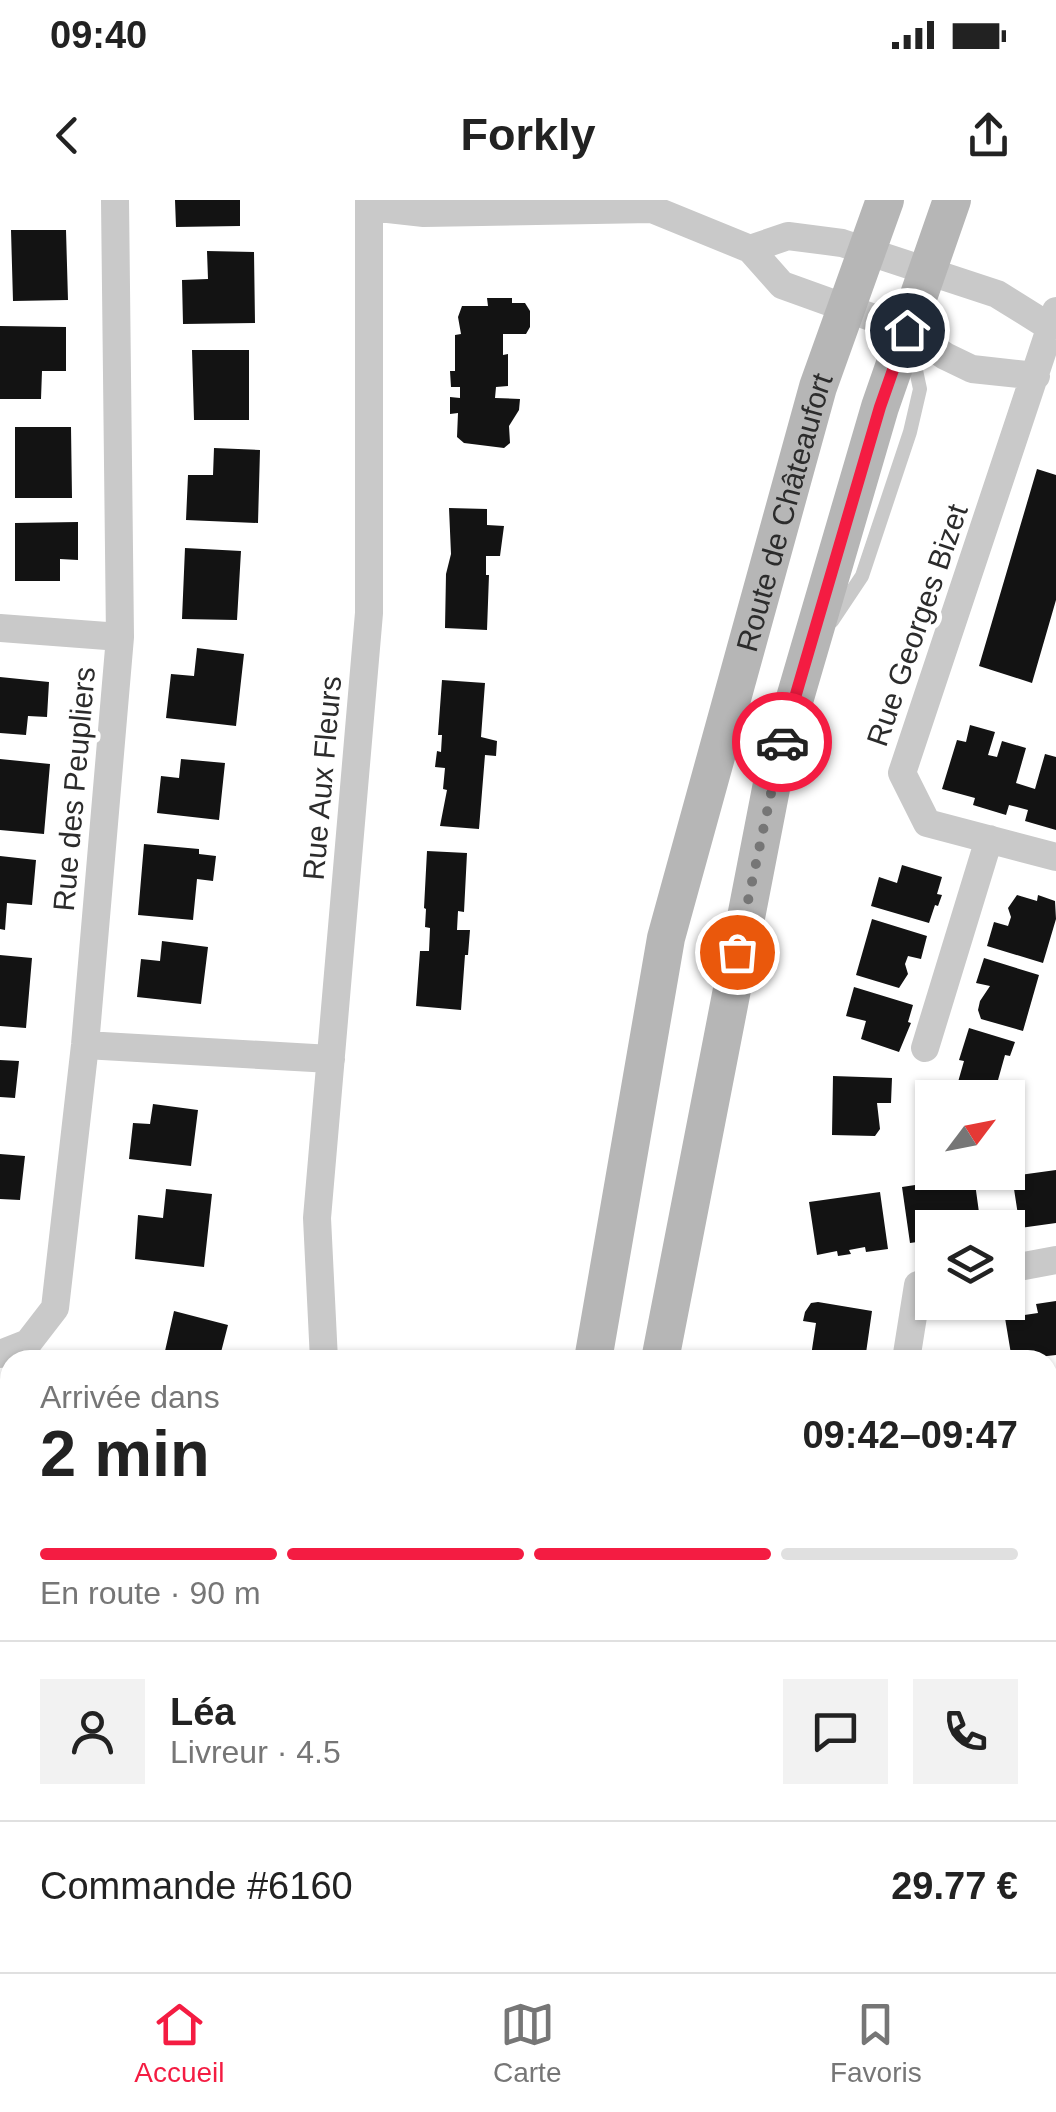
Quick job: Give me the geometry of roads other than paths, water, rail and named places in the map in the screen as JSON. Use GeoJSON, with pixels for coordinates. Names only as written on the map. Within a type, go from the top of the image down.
{"type":"FeatureCollection","features":[{"type":"Feature","properties":{"kind":"main road","name":"Route de Châteaufort"},"geometry":{"type":"LineString","coordinates":[[595,1350],[666,938],[818,387],[885,200]]}},
{"type":"Feature","properties":{"kind":"main road","name":"Route de Châteaufort"},"geometry":{"type":"LineString","coordinates":[[662,1350],[776,764],[880,407],[895,326],[928,272],[952,200]]}},
{"type":"Feature","properties":{"kind":"street","name":"Rue des Peupliers"},"geometry":{"type":"LineString","coordinates":[[10,1350],[28,1343],[55,1308],[85,1045],[120,636],[115,200]]}},
{"type":"Feature","properties":{"kind":"street"},"geometry":{"type":"LineString","coordinates":[[370,203],[424,212],[652,210],[750,248],[782,285],[895,326],[972,368],[1036,376]]}},
{"type":"Feature","properties":{"kind":"street","name":"Rue Aux Fleurs"},"geometry":{"type":"LineString","coordinates":[[324,1350],[318,1218],[369,613],[370,203]]}},
{"type":"Feature","properties":{"kind":"street"},"geometry":{"type":"LineString","coordinates":[[750,248],[788,236],[842,244],[996,294],[1051,333]]}},
{"type":"Feature","properties":{"kind":"street","name":"Rue Georges Bizet"},"geometry":{"type":"LineString","coordinates":[[1051,333],[902,773],[927,823],[1056,858]]}},
{"type":"Feature","properties":{"kind":"street"},"geometry":{"type":"LineString","coordinates":[[0,628],[120,636]]}},
{"type":"Feature","properties":{"kind":"street"},"geometry":{"type":"LineString","coordinates":[[926,1048],[990,840]]}},
{"type":"Feature","properties":{"kind":"street"},"geometry":{"type":"LineString","coordinates":[[85,1045],[331,1060]]}},
{"type":"Feature","properties":{"kind":"street"},"geometry":{"type":"LineString","coordinates":[[1025,1266],[1056,1260]]}},
{"type":"Feature","properties":{"kind":"street"},"geometry":{"type":"LineString","coordinates":[[908,1350],[915,1304]]}}]}
